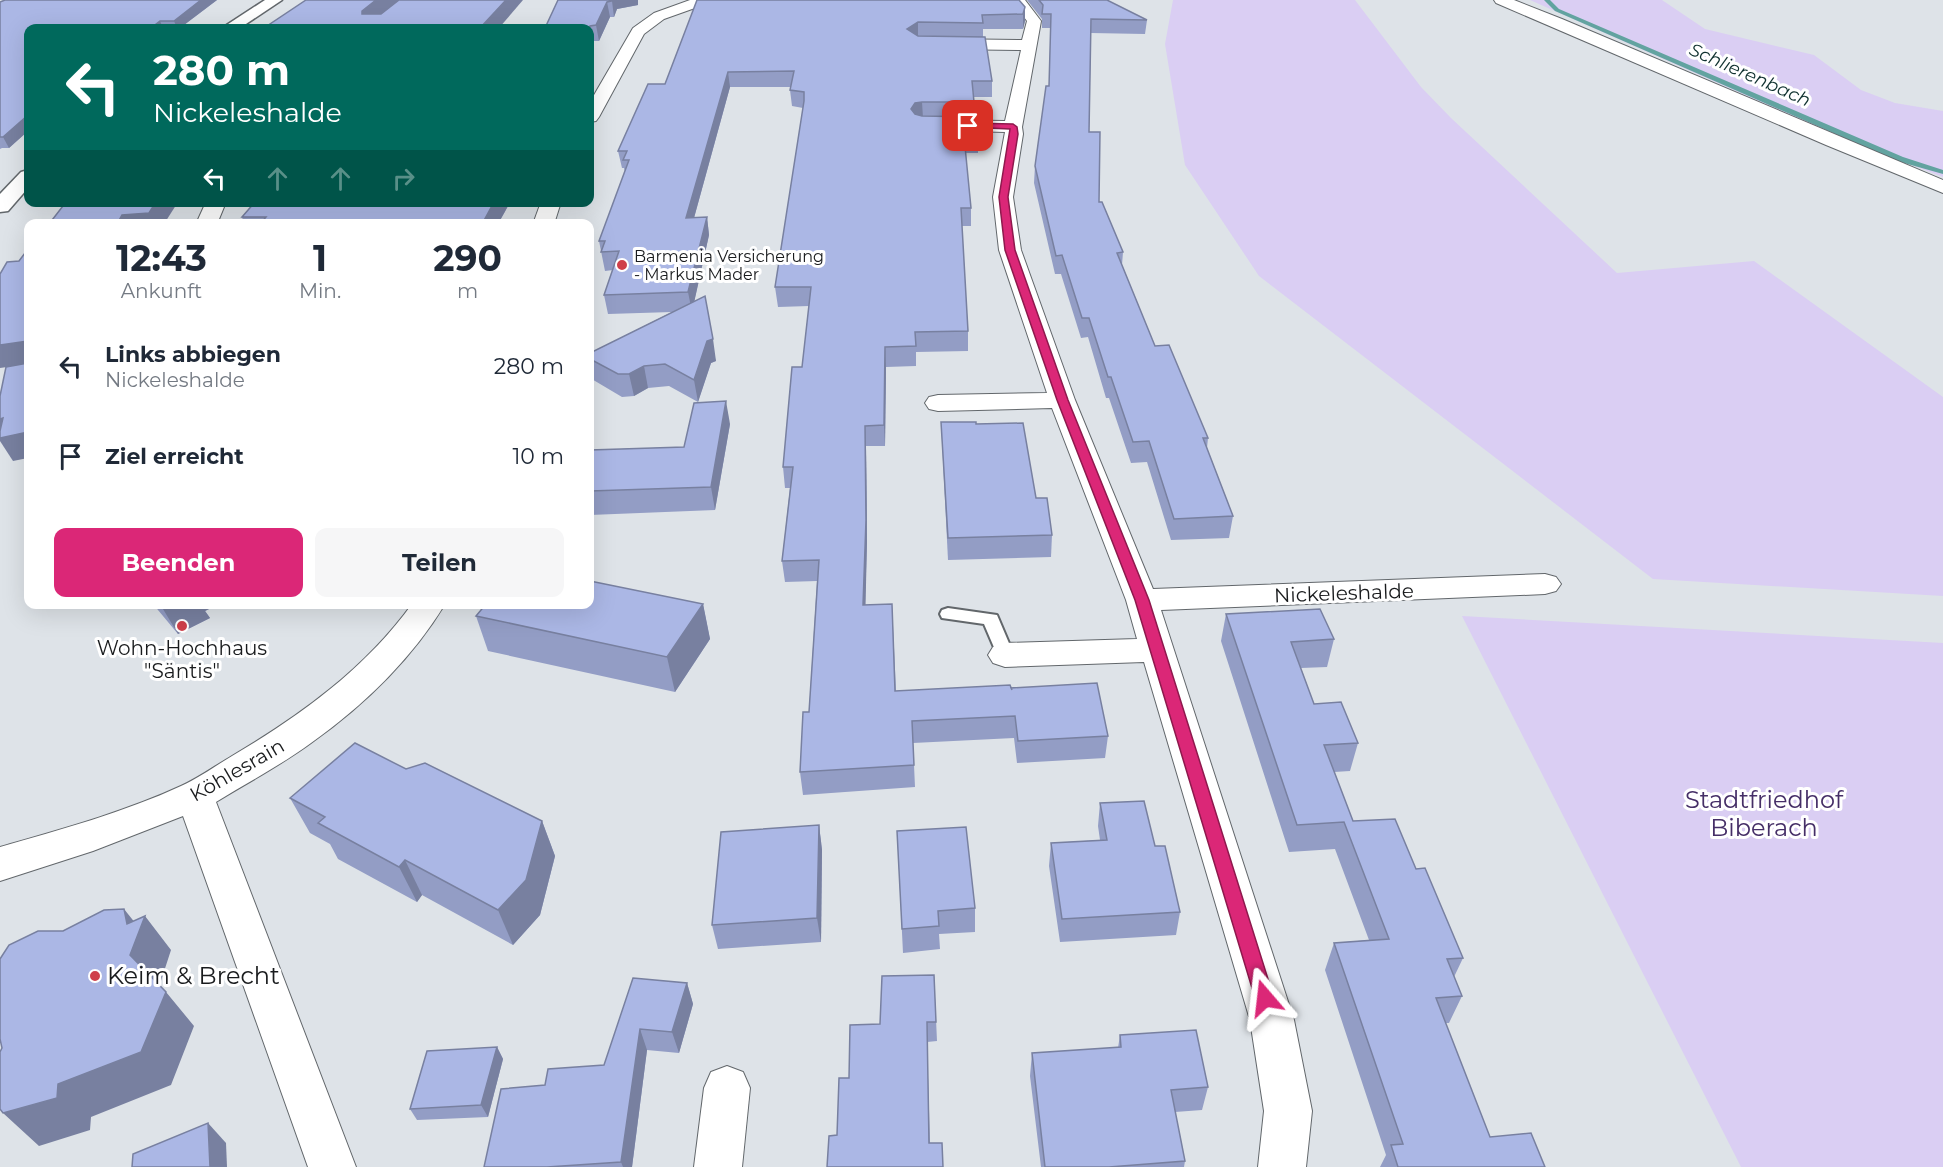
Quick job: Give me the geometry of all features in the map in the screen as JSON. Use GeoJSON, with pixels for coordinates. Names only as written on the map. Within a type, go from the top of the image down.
{"type":"FeatureCollection","features":[{"type":"Feature","properties":{"kind":"street"},"geometry":{"type":"LineString","coordinates":[[236,24],[275,0]]}},
{"type":"Feature","properties":{"kind":"street"},"geometry":{"type":"LineString","coordinates":[[594,110],[638,31],[659,16],[704,0]]}},
{"type":"Feature","properties":{"kind":"street"},"geometry":{"type":"LineString","coordinates":[[1018,0],[1034,21],[1013,127],[1014,134],[1003,197],[1010,250],[1062,400],[1142,600],[1272,1020],[1288,1111],[1282,1167]]}},
{"type":"Feature","properties":{"kind":"street"},"geometry":{"type":"LineString","coordinates":[[1501,0],[1562,23],[1874,160],[1943,187]]}},
{"type":"Feature","properties":{"kind":"street"},"geometry":{"type":"LineString","coordinates":[[929,44],[1029,45]]}},
{"type":"Feature","properties":{"kind":"street"},"geometry":{"type":"LineString","coordinates":[[923,125],[1013,127]]}},
{"type":"Feature","properties":{"kind":"street"},"geometry":{"type":"LineString","coordinates":[[0,206],[24,181]]}},
{"type":"Feature","properties":{"kind":"street"},"geometry":{"type":"LineString","coordinates":[[938,403],[1062,400]]}},
{"type":"Feature","properties":{"kind":"street","name":"Nickeleshalde"},"geometry":{"type":"LineString","coordinates":[[1142,600],[1545,584]]}},
{"type":"Feature","properties":{"kind":"street","name":"Köhlesrain"},"geometry":{"type":"LineString","coordinates":[[0,864],[79,840],[195,796],[298,734],[361,683],[401,644],[426,609]]}},
{"type":"Feature","properties":{"kind":"street"},"geometry":{"type":"LineString","coordinates":[[1005,655],[1158,650]]}},
{"type":"Feature","properties":{"kind":"street"},"geometry":{"type":"LineString","coordinates":[[195,796],[332,1167]]}},
{"type":"Feature","properties":{"kind":"street"},"geometry":{"type":"LineString","coordinates":[[718,1167],[727,1088]]}},
{"type":"Feature","properties":{"kind":"lane"},"geometry":{"type":"LineString","coordinates":[[948,614],[991,619],[1005,655]]}},
{"type":"Feature","properties":{"kind":"green space"},"geometry":{"type":"Polygon","coordinates":[[[1173,0],[1355,0],[1421,87],[1451,118],[1617,273],[1754,261],[1943,397],[1943,596],[1653,579],[1259,276],[1185,165],[1165,44],[1173,0]]]}},
{"type":"Feature","properties":{"kind":"green space"},"geometry":{"type":"Polygon","coordinates":[[[1530,0],[1662,0],[1705,29],[1814,55],[1861,90],[1895,103],[1943,111],[1943,177],[1849,141],[1530,0]]]}},
{"type":"Feature","properties":{"kind":"green space","name":"Stadtfriedhof Biberach"},"geometry":{"type":"Polygon","coordinates":[[[1462,616],[1943,643],[1943,1167],[1741,1167],[1462,616]]]}},
{"type":"Feature","properties":{"kind":"building"},"geometry":{"type":"Polygon","coordinates":[[[5,0],[201,0],[174,21],[160,21],[156,24],[24,24],[24,119],[3,137],[0,137],[0,2],[5,0]]]}},
{"type":"Feature","properties":{"kind":"building"},"geometry":{"type":"Polygon","coordinates":[[[306,0],[376,0],[362,11],[362,14],[381,14],[399,0],[506,0],[484,24],[270,24],[306,0]]]}},
{"type":"Feature","properties":{"kind":"building"},"geometry":{"type":"Polygon","coordinates":[[[558,0],[612,0],[607,2],[596,25],[547,24],[558,0]]]}},
{"type":"Feature","properties":{"kind":"building"},"geometry":{"type":"Polygon","coordinates":[[[697,0],[1019,0],[1025,7],[1023,14],[982,15],[983,23],[918,22],[907,29],[918,36],[985,37],[992,81],[972,81],[974,102],[922,102],[915,103],[911,109],[915,114],[922,116],[976,117],[978,136],[964,136],[971,208],[961,208],[968,331],[915,332],[916,346],[885,347],[884,425],[865,426],[866,520],[863,605],[892,604],[895,691],[1097,683],[1108,736],[1018,741],[1015,716],[912,721],[914,765],[800,772],[803,712],[809,712],[819,560],[782,561],[793,467],[783,467],[792,367],[802,367],[811,287],[775,287],[804,101],[804,92],[790,90],[794,71],[728,72],[686,218],[707,217],[688,292],[604,295],[619,251],[601,252],[605,241],[599,241],[629,160],[623,160],[627,151],[618,151],[648,84],[665,84],[697,0]]]}},
{"type":"Feature","properties":{"kind":"building"},"geometry":{"type":"Polygon","coordinates":[[[1039,0],[1107,0],[1147,20],[1091,19],[1089,132],[1100,132],[1099,202],[1102,202],[1123,252],[1117,253],[1155,346],[1169,345],[1208,438],[1203,438],[1233,516],[1174,519],[1149,441],[1133,442],[1111,377],[1108,377],[1089,318],[1082,318],[1062,255],[1056,256],[1035,166],[1046,86],[1049,86],[1051,14],[1042,14],[1043,5],[1039,0]]]}},
{"type":"Feature","properties":{"kind":"building"},"geometry":{"type":"Polygon","coordinates":[[[62,207],[153,207],[149,213],[122,215],[120,219],[53,219],[62,207]]]}},
{"type":"Feature","properties":{"kind":"building"},"geometry":{"type":"Polygon","coordinates":[[[251,207],[491,207],[485,219],[264,219],[266,217],[242,217],[251,207]]]}},
{"type":"Feature","properties":{"kind":"building"},"geometry":{"type":"Polygon","coordinates":[[[24,254],[24,342],[0,345],[0,274],[7,262],[19,261],[24,254]]]}},
{"type":"Feature","properties":{"kind":"building"},"geometry":{"type":"Polygon","coordinates":[[[705,296],[713,339],[707,341],[694,380],[665,364],[644,366],[629,374],[618,374],[594,361],[594,351],[705,296]]]}},
{"type":"Feature","properties":{"kind":"building"},"geometry":{"type":"Polygon","coordinates":[[[24,364],[24,433],[0,438],[3,418],[0,419],[0,396],[6,367],[24,364]]]}},
{"type":"Feature","properties":{"kind":"building"},"geometry":{"type":"Polygon","coordinates":[[[726,401],[711,487],[594,491],[594,450],[684,447],[694,403],[726,401]]]}},
{"type":"Feature","properties":{"kind":"building"},"geometry":{"type":"Polygon","coordinates":[[[941,422],[1023,423],[1036,498],[1047,498],[1052,535],[948,538],[941,422]]]}},
{"type":"Feature","properties":{"kind":"building"},"geometry":{"type":"Polygon","coordinates":[[[594,582],[703,604],[667,657],[476,616],[482,609],[594,609],[594,582]]]}},
{"type":"Feature","properties":{"kind":"building"},"geometry":{"type":"Polygon","coordinates":[[[1320,609],[1334,639],[1291,642],[1314,704],[1341,702],[1358,743],[1324,745],[1353,821],[1395,819],[1416,869],[1425,868],[1463,958],[1447,959],[1462,996],[1436,998],[1490,1137],[1531,1133],[1545,1167],[1398,1167],[1391,1145],[1403,1144],[1334,943],[1389,939],[1344,822],[1297,825],[1226,614],[1320,609]]]}},
{"type":"Feature","properties":{"kind":"building"},"geometry":{"type":"Polygon","coordinates":[[[355,743],[406,769],[425,763],[542,821],[526,880],[498,910],[405,860],[399,867],[318,823],[325,817],[290,798],[355,743]]]}},
{"type":"Feature","properties":{"kind":"building"},"geometry":{"type":"Polygon","coordinates":[[[1144,801],[1155,846],[1165,846],[1180,912],[1062,919],[1051,843],[1107,840],[1100,803],[1144,801]]]}},
{"type":"Feature","properties":{"kind":"building"},"geometry":{"type":"Polygon","coordinates":[[[819,825],[817,918],[712,925],[721,832],[819,825]]]}},
{"type":"Feature","properties":{"kind":"building"},"geometry":{"type":"Polygon","coordinates":[[[966,827],[975,908],[938,911],[939,926],[902,929],[897,831],[966,827]]]}},
{"type":"Feature","properties":{"kind":"building"},"geometry":{"type":"Polygon","coordinates":[[[124,909],[127,924],[145,916],[130,955],[166,992],[141,1052],[58,1084],[57,1098],[3,1113],[0,1109],[0,1052],[2,1048],[0,959],[9,945],[38,931],[63,931],[104,910],[124,909]]]}},
{"type":"Feature","properties":{"kind":"building"},"geometry":{"type":"Polygon","coordinates":[[[934,975],[936,1022],[927,1022],[929,1143],[942,1143],[943,1167],[827,1167],[829,1136],[837,1135],[839,1078],[849,1078],[850,1025],[880,1024],[882,976],[934,975]]]}},
{"type":"Feature","properties":{"kind":"building"},"geometry":{"type":"Polygon","coordinates":[[[633,978],[687,983],[672,1032],[640,1029],[621,1162],[547,1167],[484,1167],[501,1089],[545,1085],[548,1069],[604,1065],[633,978]]]}},
{"type":"Feature","properties":{"kind":"building"},"geometry":{"type":"Polygon","coordinates":[[[1196,1030],[1208,1087],[1171,1090],[1185,1161],[1109,1167],[1045,1167],[1032,1053],[1121,1047],[1120,1035],[1196,1030]]]}},
{"type":"Feature","properties":{"kind":"building"},"geometry":{"type":"Polygon","coordinates":[[[497,1047],[481,1105],[410,1109],[427,1051],[497,1047]]]}},
{"type":"Feature","properties":{"kind":"building"},"geometry":{"type":"Polygon","coordinates":[[[208,1123],[210,1167],[132,1167],[133,1154],[208,1123]]]}},
{"type":"Feature","properties":{"kind":"waterway","name":"Schlierenbach"},"geometry":{"type":"LineString","coordinates":[[1547,0],[1557,10],[1900,159],[1943,172]]}},
{"type":"Feature","properties":{"kind":"place","name":"Barmenia Versicherung - Markus Mader"},"geometry":{"type":"Point","coordinates":[622,265]}},
{"type":"Feature","properties":{"kind":"place","name":"Wohn-Hochhaus \"Säntis\""},"geometry":{"type":"Point","coordinates":[182,626]}},
{"type":"Feature","properties":{"kind":"place","name":"Keim & Brecht"},"geometry":{"type":"Point","coordinates":[95,976]}},
{"type":"Feature","properties":{"kind":"route"},"geometry":{"type":"LineString","coordinates":[[968,126],[1013,127],[1014,134],[1003,197],[1010,250],[1062,400],[1142,600],[1265,998]]}}]}
